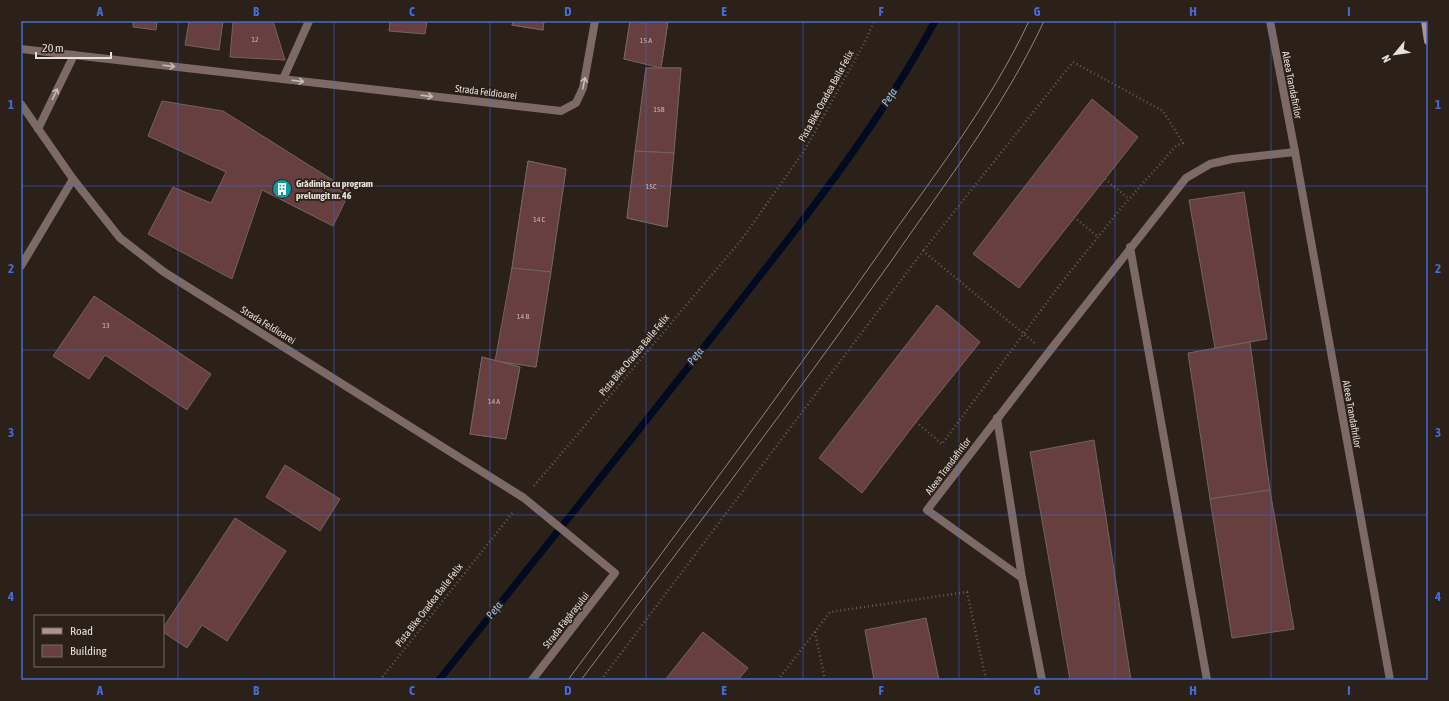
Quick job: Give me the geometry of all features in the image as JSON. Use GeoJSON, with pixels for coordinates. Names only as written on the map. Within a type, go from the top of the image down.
{"type":"FeatureCollection","features":[{"type":"Feature","properties":{"kind":"main road"},"geometry":{"type":"LineString","coordinates":[[1425,21],[1428,41]]}},
{"type":"Feature","properties":{"kind":"street"},"geometry":{"type":"LineString","coordinates":[[283,79],[309,21]]}},
{"type":"Feature","properties":{"kind":"street","name":"Strada Feldioarei"},"geometry":{"type":"LineString","coordinates":[[21,50],[561,111],[576,102],[583,88],[595,21]]}},
{"type":"Feature","properties":{"kind":"street","name":"Aleea Trandafirilor"},"geometry":{"type":"LineString","coordinates":[[1270,21],[1390,680]]}},
{"type":"Feature","properties":{"kind":"street"},"geometry":{"type":"LineString","coordinates":[[38,129],[74,55]]}},
{"type":"Feature","properties":{"kind":"street","name":"Strada Feldioarei"},"geometry":{"type":"LineString","coordinates":[[21,104],[73,179],[120,238],[164,272],[524,498],[615,573]]}},
{"type":"Feature","properties":{"kind":"street","name":"Aleea Trandafirilor"},"geometry":{"type":"LineString","coordinates":[[1022,578],[927,510],[997,418],[1186,178],[1210,164],[1295,152]]}},
{"type":"Feature","properties":{"kind":"street"},"geometry":{"type":"LineString","coordinates":[[21,266],[73,179]]}},
{"type":"Feature","properties":{"kind":"street"},"geometry":{"type":"LineString","coordinates":[[1130,248],[1207,680]]}},
{"type":"Feature","properties":{"kind":"street"},"geometry":{"type":"LineString","coordinates":[[997,418],[1022,578],[1042,680]]}},
{"type":"Feature","properties":{"kind":"street","name":"Strada Făgărașului"},"geometry":{"type":"LineString","coordinates":[[532,680],[615,573]]}},
{"type":"Feature","properties":{"kind":"path","name":"Pista Bike Oradea Baile Felix"},"geometry":{"type":"LineString","coordinates":[[380,680],[524,498],[742,239],[804,151],[866,40],[874,21]]}},
{"type":"Feature","properties":{"kind":"path"},"geometry":{"type":"LineString","coordinates":[[601,680],[923,251],[1073,62],[1163,110],[1183,143],[1176,146],[1098,237],[1023,334],[942,444],[916,422]]}},
{"type":"Feature","properties":{"kind":"path"},"geometry":{"type":"LineString","coordinates":[[1105,179],[1129,199]]}},
{"type":"Feature","properties":{"kind":"path"},"geometry":{"type":"LineString","coordinates":[[1074,217],[1098,237]]}},
{"type":"Feature","properties":{"kind":"path"},"geometry":{"type":"LineString","coordinates":[[923,251],[1048,353]]}},
{"type":"Feature","properties":{"kind":"path"},"geometry":{"type":"LineString","coordinates":[[778,680],[830,612],[967,592],[986,680]]}},
{"type":"Feature","properties":{"kind":"path"},"geometry":{"type":"LineString","coordinates":[[815,632],[824,680]]}},
{"type":"Feature","properties":{"kind":"building"},"geometry":{"type":"Polygon","coordinates":[[[133,21],[157,21],[156,30],[133,27],[133,21]]]}},
{"type":"Feature","properties":{"kind":"building"},"geometry":{"type":"Polygon","coordinates":[[[189,21],[223,21],[219,50],[185,45],[189,21]]]}},
{"type":"Feature","properties":{"kind":"building"},"geometry":{"type":"Polygon","coordinates":[[[233,21],[273,21],[285,60],[230,57],[233,21]]]}},
{"type":"Feature","properties":{"kind":"building"},"geometry":{"type":"Polygon","coordinates":[[[390,21],[427,21],[425,34],[389,31],[390,21]]]}},
{"type":"Feature","properties":{"kind":"building"},"geometry":{"type":"Polygon","coordinates":[[[513,21],[544,21],[543,30],[512,25],[513,21]]]}},
{"type":"Feature","properties":{"kind":"building"},"geometry":{"type":"Polygon","coordinates":[[[513,21],[544,21],[543,30],[512,25],[513,21]]]}},
{"type":"Feature","properties":{"kind":"building"},"geometry":{"type":"Polygon","coordinates":[[[630,21],[668,21],[662,62],[624,59],[630,21]]]}},
{"type":"Feature","properties":{"kind":"building"},"geometry":{"type":"Polygon","coordinates":[[[630,21],[668,21],[661,68],[624,59],[630,21]]]}},
{"type":"Feature","properties":{"kind":"building"},"geometry":{"type":"Polygon","coordinates":[[[646,68],[681,68],[667,227],[627,218],[646,68]]]}},
{"type":"Feature","properties":{"kind":"building"},"geometry":{"type":"Polygon","coordinates":[[[646,68],[681,68],[674,153],[635,151],[646,68]]]}},
{"type":"Feature","properties":{"kind":"building"},"geometry":{"type":"Polygon","coordinates":[[[1092,99],[1138,137],[1019,288],[973,254],[1092,99]]]}},
{"type":"Feature","properties":{"kind":"building","name":"Grădinița cu program prelungit nr. 46"},"geometry":{"type":"Polygon","coordinates":[[[162,101],[223,111],[350,191],[333,226],[262,190],[232,279],[148,234],[173,187],[211,203],[226,172],[148,136],[162,101]]]}},
{"type":"Feature","properties":{"kind":"building"},"geometry":{"type":"Polygon","coordinates":[[[635,151],[674,153],[667,227],[627,218],[635,151]]]}},
{"type":"Feature","properties":{"kind":"building"},"geometry":{"type":"Polygon","coordinates":[[[528,161],[566,169],[536,367],[498,361],[528,161]]]}},
{"type":"Feature","properties":{"kind":"building"},"geometry":{"type":"Polygon","coordinates":[[[528,161],[566,169],[551,272],[512,268],[528,161]]]}},
{"type":"Feature","properties":{"kind":"building"},"geometry":{"type":"Polygon","coordinates":[[[1244,192],[1267,339],[1215,348],[1189,200],[1244,192]]]}},
{"type":"Feature","properties":{"kind":"building"},"geometry":{"type":"Polygon","coordinates":[[[512,268],[551,272],[536,367],[495,361],[512,268]]]}},
{"type":"Feature","properties":{"kind":"building"},"geometry":{"type":"Polygon","coordinates":[[[94,296],[211,374],[187,410],[105,355],[89,379],[53,356],[94,296]]]}},
{"type":"Feature","properties":{"kind":"building"},"geometry":{"type":"Polygon","coordinates":[[[937,305],[980,342],[862,493],[819,458],[937,305]]]}},
{"type":"Feature","properties":{"kind":"building"},"geometry":{"type":"Polygon","coordinates":[[[1250,342],[1270,490],[1210,499],[1188,353],[1250,342]]]}},
{"type":"Feature","properties":{"kind":"building"},"geometry":{"type":"Polygon","coordinates":[[[482,357],[520,367],[506,439],[470,434],[482,357]]]}},
{"type":"Feature","properties":{"kind":"building"},"geometry":{"type":"Polygon","coordinates":[[[482,357],[520,367],[506,439],[470,434],[482,357]]]}},
{"type":"Feature","properties":{"kind":"building"},"geometry":{"type":"Polygon","coordinates":[[[1094,440],[1131,680],[1070,680],[1030,452],[1094,440]]]}},
{"type":"Feature","properties":{"kind":"building"},"geometry":{"type":"Polygon","coordinates":[[[285,465],[340,499],[320,531],[266,497],[285,465]]]}},
{"type":"Feature","properties":{"kind":"building"},"geometry":{"type":"Polygon","coordinates":[[[1270,490],[1294,629],[1232,638],[1210,499],[1270,490]]]}},
{"type":"Feature","properties":{"kind":"building"},"geometry":{"type":"Polygon","coordinates":[[[235,518],[286,551],[227,641],[202,625],[187,648],[164,633],[164,626],[235,518]]]}},
{"type":"Feature","properties":{"kind":"building"},"geometry":{"type":"Polygon","coordinates":[[[926,618],[939,680],[874,680],[865,630],[926,618]]]}},
{"type":"Feature","properties":{"kind":"building"},"geometry":{"type":"Polygon","coordinates":[[[703,632],[748,668],[738,680],[665,680],[703,632]]]}},
{"type":"Feature","properties":{"kind":"waterway","name":"Peța"},"geometry":{"type":"LineString","coordinates":[[439,680],[752,287],[808,214],[888,101],[935,21]]}},
{"type":"Feature","properties":{"kind":"tram line"},"geometry":{"type":"LineString","coordinates":[[568,680],[763,416],[939,170],[978,112],[1029,21]]}},
{"type":"Feature","properties":{"kind":"tram line"},"geometry":{"type":"LineString","coordinates":[[581,680],[777,419],[933,202],[993,114],[1011,84],[1044,21]]}},
{"type":"Feature","properties":{"kind":"place","name":"Grădinița cu program prelungit nr. 46"},"geometry":{"type":"Point","coordinates":[282,189]}}]}
